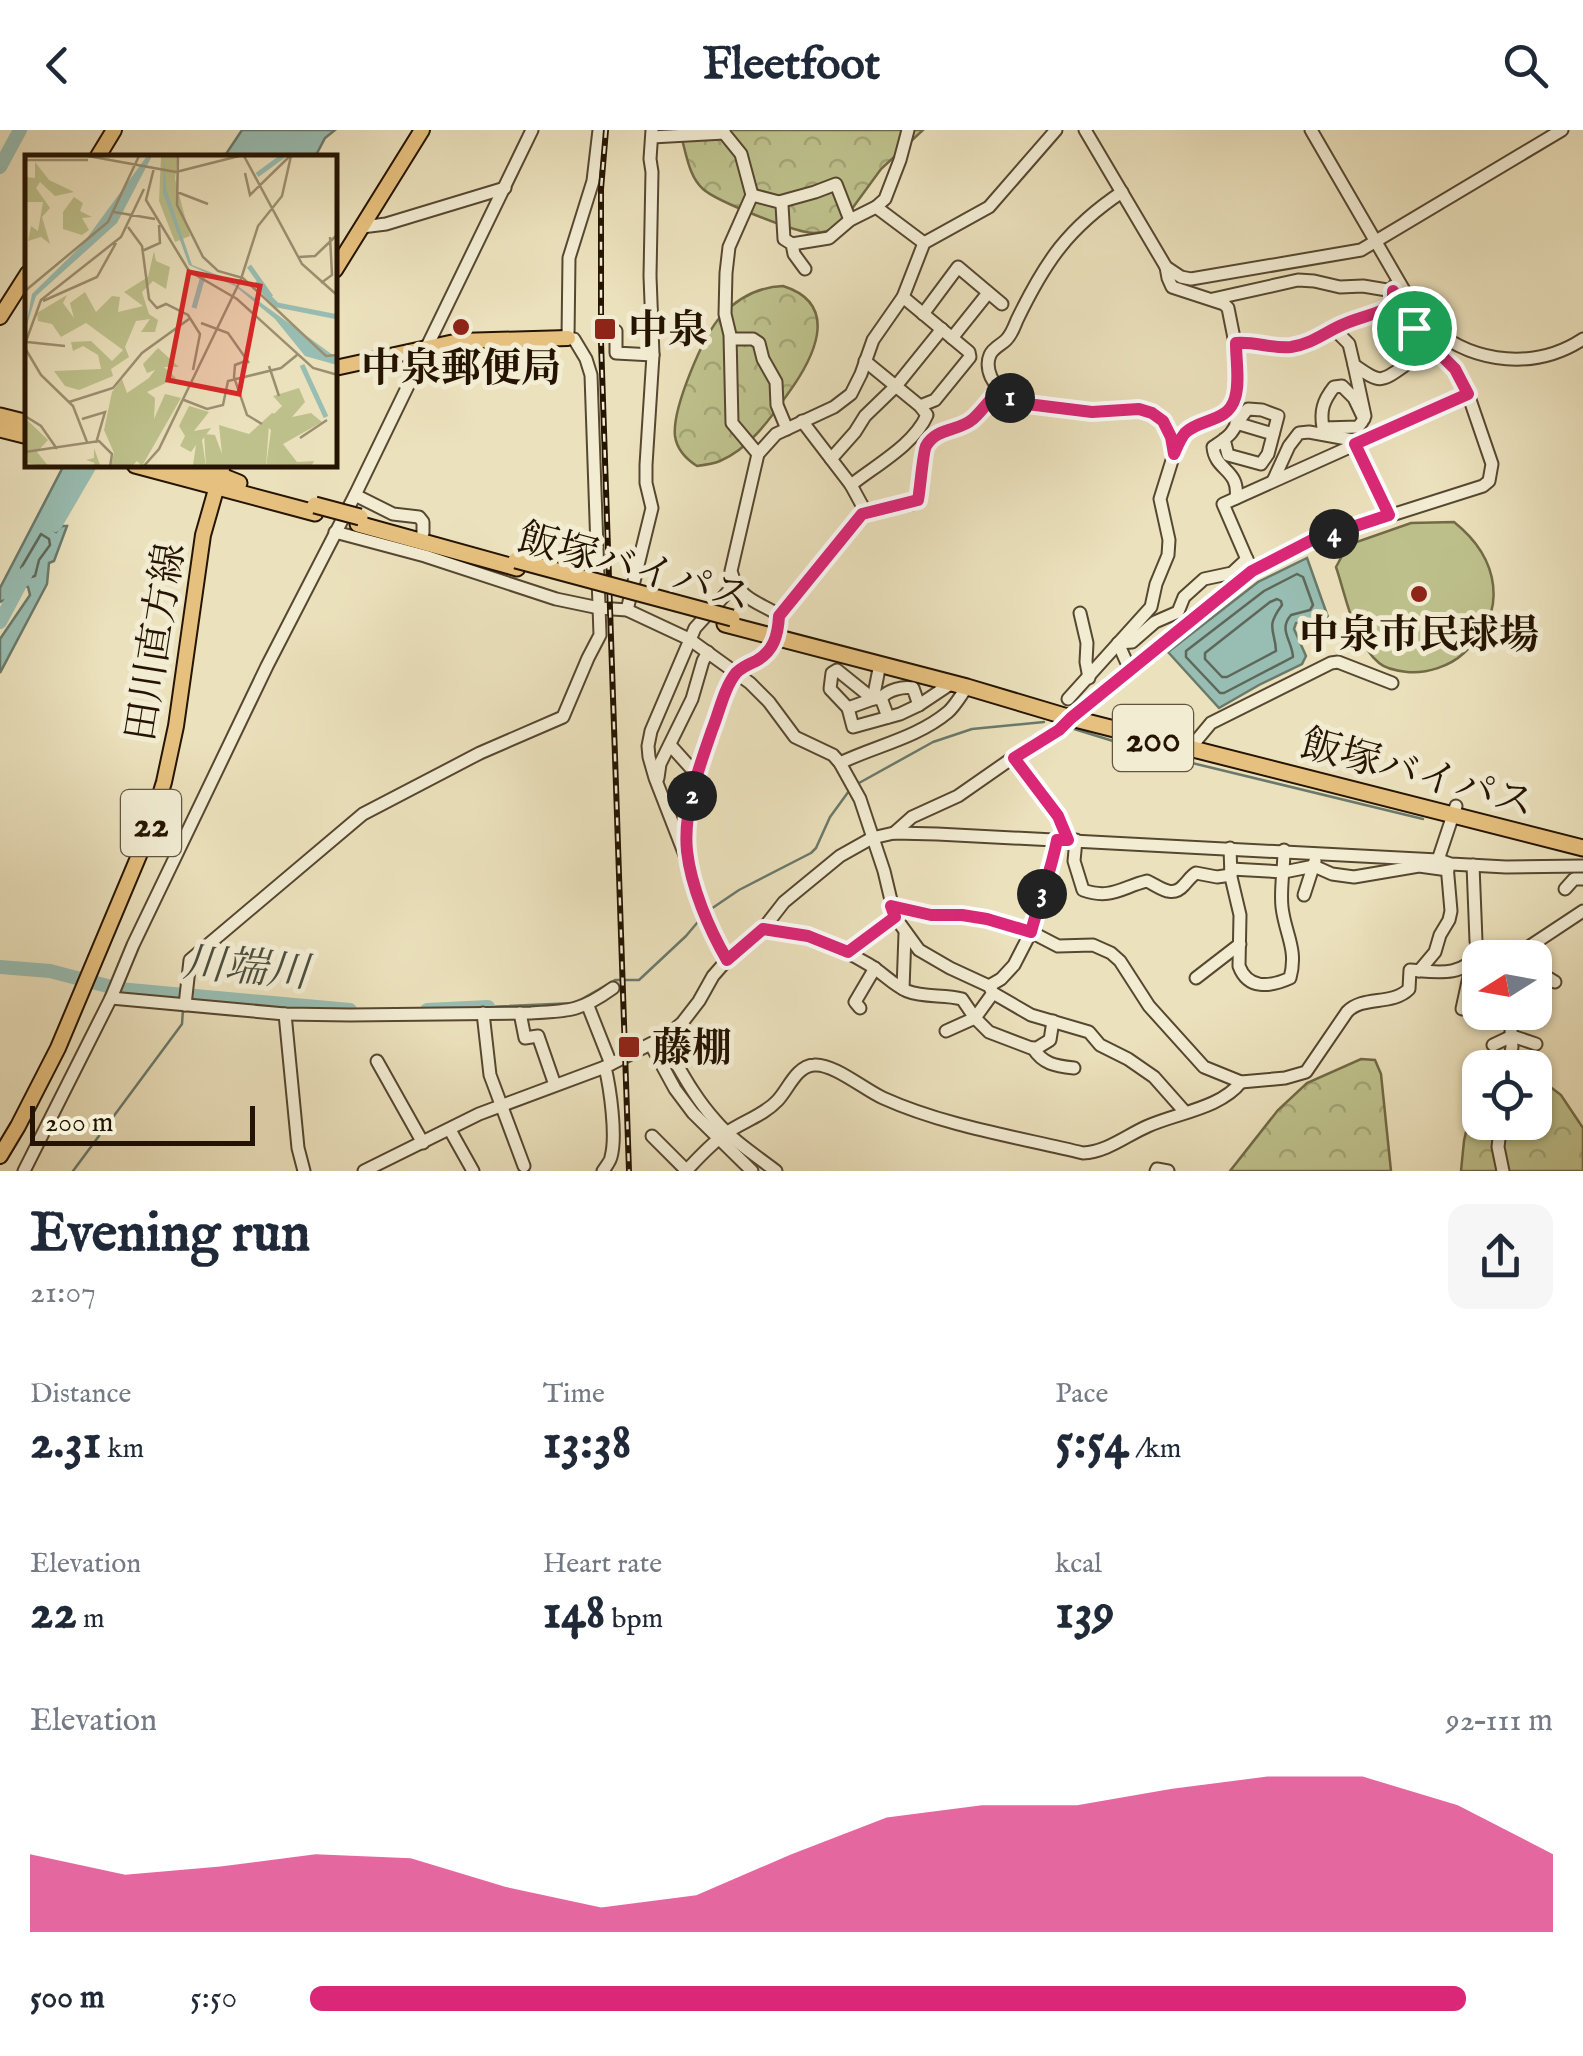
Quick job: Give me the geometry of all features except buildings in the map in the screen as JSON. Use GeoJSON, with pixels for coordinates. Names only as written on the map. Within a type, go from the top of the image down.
{"type":"FeatureCollection","features":[{"type":"Feature","properties":{"kind":"highway"},"geometry":{"type":"LineString","coordinates":[[0,416],[25,423]]}},
{"type":"Feature","properties":{"kind":"highway"},"geometry":{"type":"LineString","coordinates":[[0,429],[25,435]]}},
{"type":"Feature","properties":{"kind":"highway","name":"200"},"geometry":{"type":"LineString","coordinates":[[154,468],[214,477]]}},
{"type":"Feature","properties":{"kind":"highway","name":"200"},"geometry":{"type":"LineString","coordinates":[[186,468],[315,509],[422,533],[516,571],[729,621],[778,627],[1456,810],[1583,839]]}},
{"type":"Feature","properties":{"kind":"highway","name":"飯塚バイパス"},"geometry":{"type":"LineString","coordinates":[[359,520],[516,571]]}},
{"type":"Feature","properties":{"kind":"highway","name":"飯塚バイパス"},"geometry":{"type":"LineString","coordinates":[[778,627],[880,664],[1073,709],[1456,810],[1583,848]]}},
{"type":"Feature","properties":{"kind":"main road"},"geometry":{"type":"LineString","coordinates":[[99,155],[114,130]]}},
{"type":"Feature","properties":{"kind":"main road"},"geometry":{"type":"LineString","coordinates":[[338,265],[422,130]]}},
{"type":"Feature","properties":{"kind":"main road"},"geometry":{"type":"LineString","coordinates":[[0,317],[25,278]]}},
{"type":"Feature","properties":{"kind":"main road"},"geometry":{"type":"LineString","coordinates":[[338,367],[459,341],[568,338]]}},
{"type":"Feature","properties":{"kind":"main road","name":"田川直方線"},"geometry":{"type":"LineString","coordinates":[[0,1156],[58,1048],[148,834],[176,726],[214,477]]}},
{"type":"Feature","properties":{"kind":"street"},"geometry":{"type":"LineString","coordinates":[[24,1171],[111,998],[266,666],[355,494],[532,130]]}},
{"type":"Feature","properties":{"kind":"street"},"geometry":{"type":"LineString","coordinates":[[186,1005],[190,960],[363,814],[480,753],[563,718],[600,636],[591,374],[574,338],[568,338],[570,258],[593,181],[600,130]]}},
{"type":"Feature","properties":{"kind":"street"},"geometry":{"type":"LineString","coordinates":[[779,202],[784,239],[792,244],[829,238],[885,199],[908,130]]}},
{"type":"Feature","properties":{"kind":"street"},"geometry":{"type":"LineString","coordinates":[[778,627],[734,584],[731,564],[758,454],[776,434],[834,407],[850,394],[873,340],[902,298],[924,243],[989,208],[1056,130]]}},
{"type":"Feature","properties":{"kind":"street"},"geometry":{"type":"LineString","coordinates":[[894,833],[912,817],[958,796],[1059,730],[1089,678],[1151,608],[1168,555],[1160,499],[1183,435],[1223,416],[1236,396],[1236,343],[1228,308],[1172,287],[1166,267],[1085,130]]}},
{"type":"Feature","properties":{"kind":"street"},"geometry":{"type":"LineString","coordinates":[[1118,642],[1132,642],[1155,622],[1178,612],[1184,597],[1204,579],[1232,573],[1310,541],[1489,481],[1492,464],[1468,394],[1455,369],[1414,328],[1377,241],[1311,130]]}},
{"type":"Feature","properties":{"kind":"street"},"geometry":{"type":"LineString","coordinates":[[1166,267],[1181,278],[1191,279],[1361,250],[1562,130]]}},
{"type":"Feature","properties":{"kind":"street"},"geometry":{"type":"LineString","coordinates":[[627,610],[652,508],[646,483],[653,355],[652,134],[724,132],[741,154],[752,195],[729,248],[725,314],[730,339],[732,422],[758,454]]}},
{"type":"Feature","properties":{"kind":"street"},"geometry":{"type":"LineString","coordinates":[[752,195],[779,202],[836,184],[850,220]]}},
{"type":"Feature","properties":{"kind":"street"},"geometry":{"type":"LineString","coordinates":[[362,227],[386,224],[505,188]]}},
{"type":"Feature","properties":{"kind":"street"},"geometry":{"type":"LineString","coordinates":[[1122,192],[1098,208],[1062,242],[1032,290],[1010,337],[988,358],[988,370],[1000,390],[1019,403],[1092,412],[1139,409],[1152,413],[1163,421],[1174,454]]}},
{"type":"Feature","properties":{"kind":"street"},"geometry":{"type":"LineString","coordinates":[[876,207],[924,243]]}},
{"type":"Feature","properties":{"kind":"street"},"geometry":{"type":"LineString","coordinates":[[792,244],[804,269]]}},
{"type":"Feature","properties":{"kind":"street"},"geometry":{"type":"LineString","coordinates":[[923,314],[958,267],[1002,304]]}},
{"type":"Feature","properties":{"kind":"street"},"geometry":{"type":"LineString","coordinates":[[1209,300],[1298,280],[1340,287],[1397,287],[1430,326],[1476,353],[1510,360],[1536,359],[1583,339]]}},
{"type":"Feature","properties":{"kind":"street"},"geometry":{"type":"LineString","coordinates":[[1354,365],[1379,381],[1404,366],[1393,305],[1397,287]]}},
{"type":"Feature","properties":{"kind":"street"},"geometry":{"type":"LineString","coordinates":[[832,459],[865,416],[988,293]]}},
{"type":"Feature","properties":{"kind":"street"},"geometry":{"type":"LineString","coordinates":[[902,298],[969,352],[970,357],[935,400],[920,406]]}},
{"type":"Feature","properties":{"kind":"street"},"geometry":{"type":"LineString","coordinates":[[1236,343],[1291,347],[1393,305]]}},
{"type":"Feature","properties":{"kind":"street"},"geometry":{"type":"LineString","coordinates":[[1274,481],[1299,433],[1358,427],[1364,419],[1349,344],[1334,329]]}},
{"type":"Feature","properties":{"kind":"street"},"geometry":{"type":"LineString","coordinates":[[614,332],[616,353],[653,355]]}},
{"type":"Feature","properties":{"kind":"street"},"geometry":{"type":"LineString","coordinates":[[730,339],[753,339],[759,343],[762,359],[776,382],[786,429]]}},
{"type":"Feature","properties":{"kind":"street"},"geometry":{"type":"LineString","coordinates":[[850,484],[910,440],[927,416],[865,361]]}},
{"type":"Feature","properties":{"kind":"street"},"geometry":{"type":"LineString","coordinates":[[1322,432],[1323,404],[1334,387],[1342,386],[1350,392],[1364,419]]}},
{"type":"Feature","properties":{"kind":"street"},"geometry":{"type":"LineString","coordinates":[[862,514],[918,500],[926,445],[938,433],[973,419],[1000,390]]}},
{"type":"Feature","properties":{"kind":"street"},"geometry":{"type":"LineString","coordinates":[[1250,565],[1223,504],[1468,394]]}},
{"type":"Feature","properties":{"kind":"street"},"geometry":{"type":"LineString","coordinates":[[1224,439],[1228,455],[1261,464],[1268,454],[1278,416],[1248,409],[1230,435],[1224,439],[1213,448],[1215,458],[1235,480],[1236,498]]}},
{"type":"Feature","properties":{"kind":"street"},"geometry":{"type":"LineString","coordinates":[[690,868],[687,822],[698,776],[730,684],[736,672],[770,651],[778,627],[864,507],[802,421]]}},
{"type":"Feature","properties":{"kind":"street"},"geometry":{"type":"LineString","coordinates":[[1236,423],[1273,434]]}},
{"type":"Feature","properties":{"kind":"street"},"geometry":{"type":"LineString","coordinates":[[1322,432],[1359,443]]}},
{"type":"Feature","properties":{"kind":"street"},"geometry":{"type":"LineString","coordinates":[[1359,443],[1389,515]]}},
{"type":"Feature","properties":{"kind":"street"},"geometry":{"type":"LineString","coordinates":[[355,494],[393,514],[418,517],[423,522],[422,533]]}},
{"type":"Feature","properties":{"kind":"street"},"geometry":{"type":"LineString","coordinates":[[335,532],[466,571],[516,571],[556,599],[627,610],[689,639],[770,702],[795,737],[833,755],[840,764],[853,787],[884,871],[893,912],[919,950],[1031,1015],[1089,1032],[1100,1045],[1154,1077],[1185,1112]]}},
{"type":"Feature","properties":{"kind":"street"},"geometry":{"type":"LineString","coordinates":[[1073,709],[1130,670],[1250,565]]}},
{"type":"Feature","properties":{"kind":"street"},"geometry":{"type":"LineString","coordinates":[[727,960],[705,914],[657,782],[648,746],[689,639],[734,584]]}},
{"type":"Feature","properties":{"kind":"street"},"geometry":{"type":"LineString","coordinates":[[1080,612],[1089,678]]}},
{"type":"Feature","properties":{"kind":"street"},"geometry":{"type":"LineString","coordinates":[[1118,642],[1130,670]]}},
{"type":"Feature","properties":{"kind":"street"},"geometry":{"type":"LineString","coordinates":[[657,782],[660,764],[692,699],[708,652]]}},
{"type":"Feature","properties":{"kind":"street"},"geometry":{"type":"LineString","coordinates":[[1196,741],[1211,723],[1331,664],[1338,662],[1392,684]]}},
{"type":"Feature","properties":{"kind":"street"},"geometry":{"type":"LineString","coordinates":[[877,698],[880,664]]}},
{"type":"Feature","properties":{"kind":"street"},"geometry":{"type":"LineString","coordinates":[[888,717],[877,698],[837,670],[832,673],[830,689],[848,708],[853,728],[888,717],[919,705],[959,685]]}},
{"type":"Feature","properties":{"kind":"street"},"geometry":{"type":"LineString","coordinates":[[840,764],[912,735],[949,712],[959,685]]}},
{"type":"Feature","properties":{"kind":"street"},"geometry":{"type":"LineString","coordinates":[[848,708],[905,686],[913,688],[919,705]]}},
{"type":"Feature","properties":{"kind":"street"},"geometry":{"type":"LineString","coordinates":[[670,746],[698,776]]}},
{"type":"Feature","properties":{"kind":"street"},"geometry":{"type":"LineString","coordinates":[[1014,758],[1058,816],[1083,890],[1092,893],[1107,895],[1147,880],[1164,892],[1174,892],[1196,874],[1217,877],[1231,872],[1284,872],[1314,866],[1354,877],[1422,863]]}},
{"type":"Feature","properties":{"kind":"street"},"geometry":{"type":"LineString","coordinates":[[1419,971],[1435,952],[1449,920],[1444,864],[1456,810]]}},
{"type":"Feature","properties":{"kind":"street"},"geometry":{"type":"LineString","coordinates":[[364,1171],[501,1105],[657,1042],[682,1022],[713,976],[763,929],[784,902],[840,856],[872,838],[894,833],[1284,850],[1422,863],[1583,866]]}},
{"type":"Feature","properties":{"kind":"street"},"geometry":{"type":"LineString","coordinates":[[946,1032],[976,1018],[992,990],[1014,965],[1067,840]]}},
{"type":"Feature","properties":{"kind":"street"},"geometry":{"type":"LineString","coordinates":[[1230,848],[1240,915],[1240,966],[1249,981],[1261,986],[1290,978],[1294,952],[1282,908],[1284,850]]}},
{"type":"Feature","properties":{"kind":"street"},"geometry":{"type":"LineString","coordinates":[[1304,895],[1318,852]]}},
{"type":"Feature","properties":{"kind":"street"},"geometry":{"type":"LineString","coordinates":[[1473,865],[1476,940]]}},
{"type":"Feature","properties":{"kind":"street"},"geometry":{"type":"LineString","coordinates":[[1565,889],[1574,879],[1583,879]]}},
{"type":"Feature","properties":{"kind":"street"},"geometry":{"type":"LineString","coordinates":[[1539,940],[1583,911]]}},
{"type":"Feature","properties":{"kind":"street"},"geometry":{"type":"LineString","coordinates":[[848,952],[893,912],[987,919],[1031,932],[1058,946],[1093,945],[1120,961],[1149,1006],[1204,1067],[1241,1082],[1306,1072],[1350,1008],[1401,997],[1408,990],[1410,970],[1455,972],[1462,968]]}},
{"type":"Feature","properties":{"kind":"street"},"geometry":{"type":"LineString","coordinates":[[763,929],[808,936],[848,952],[913,993],[957,997],[989,1032],[1033,1048],[1050,1040],[1053,1021]]}},
{"type":"Feature","properties":{"kind":"street"},"geometry":{"type":"LineString","coordinates":[[903,989],[905,934]]}},
{"type":"Feature","properties":{"kind":"street"},"geometry":{"type":"LineString","coordinates":[[1196,978],[1240,944]]}},
{"type":"Feature","properties":{"kind":"street"},"geometry":{"type":"LineString","coordinates":[[860,1008],[855,1002],[875,968]]}},
{"type":"Feature","properties":{"kind":"street"},"geometry":{"type":"LineString","coordinates":[[111,998],[284,1014],[483,1014],[560,1012],[588,1006],[613,988]]}},
{"type":"Feature","properties":{"kind":"street"},"geometry":{"type":"LineString","coordinates":[[588,1006],[608,1065],[612,1144],[611,1158],[604,1171]]}},
{"type":"Feature","properties":{"kind":"street"},"geometry":{"type":"LineString","coordinates":[[520,1013],[525,1038],[538,1036],[555,1085]]}},
{"type":"Feature","properties":{"kind":"street"},"geometry":{"type":"LineString","coordinates":[[284,1014],[298,1148],[304,1171]]}},
{"type":"Feature","properties":{"kind":"street"},"geometry":{"type":"LineString","coordinates":[[483,1014],[490,1075],[524,1166]]}},
{"type":"Feature","properties":{"kind":"street"},"geometry":{"type":"LineString","coordinates":[[1511,1050],[1512,1030]]}},
{"type":"Feature","properties":{"kind":"street"},"geometry":{"type":"LineString","coordinates":[[1493,1045],[1512,1036],[1536,1044]]}},
{"type":"Feature","properties":{"kind":"street"},"geometry":{"type":"LineString","coordinates":[[657,1042],[722,1136],[752,1171]]}},
{"type":"Feature","properties":{"kind":"street"},"geometry":{"type":"LineString","coordinates":[[1033,1048],[1049,1064],[1074,1068]]}},
{"type":"Feature","properties":{"kind":"street"},"geometry":{"type":"LineString","coordinates":[[377,1061],[423,1143]]}},
{"type":"Feature","properties":{"kind":"street"},"geometry":{"type":"LineString","coordinates":[[652,1136],[686,1171],[722,1136],[776,1102],[801,1071],[818,1064],[918,1111],[1096,1153],[1149,1126],[1212,1103],[1241,1082]]}},
{"type":"Feature","properties":{"kind":"street"},"geometry":{"type":"LineString","coordinates":[[450,1130],[474,1171]]}},
{"type":"Feature","properties":{"kind":"street"},"geometry":{"type":"LineString","coordinates":[[722,1136],[769,1169]]}},
{"type":"Feature","properties":{"kind":"street"},"geometry":{"type":"LineString","coordinates":[[1499,1140],[1503,1171]]}},
{"type":"Feature","properties":{"kind":"street"},"geometry":{"type":"LineString","coordinates":[[1156,1171],[1168,1171]]}},
{"type":"Feature","properties":{"kind":"green space"},"geometry":{"type":"Polygon","coordinates":[[[679,130],[923,130],[881,169],[838,228],[814,233],[757,216],[703,189],[690,169],[679,130]]]}},
{"type":"Feature","properties":{"kind":"green space"},"geometry":{"type":"Polygon","coordinates":[[[783,286],[812,306],[817,320],[813,351],[773,414],[749,441],[731,456],[697,466],[678,446],[675,424],[698,355],[714,325],[735,303],[758,291],[783,286]]]}},
{"type":"Feature","properties":{"kind":"green space","name":"中泉市民球場"},"geometry":{"type":"Polygon","coordinates":[[[1454,522],[1469,536],[1489,568],[1493,603],[1488,620],[1464,653],[1445,665],[1415,672],[1385,667],[1370,654],[1357,631],[1336,567],[1348,545],[1411,523],[1454,522]]]}},
{"type":"Feature","properties":{"kind":"green space"},"geometry":{"type":"Polygon","coordinates":[[[1361,1059],[1375,1060],[1381,1074],[1391,1171],[1230,1171],[1278,1110],[1307,1083],[1361,1059]]]}},
{"type":"Feature","properties":{"kind":"green space"},"geometry":{"type":"Polygon","coordinates":[[[1552,1088],[1583,1128],[1583,1171],[1461,1171],[1464,1141],[1552,1140],[1552,1088]]]}},
{"type":"Feature","properties":{"kind":"water"},"geometry":{"type":"Polygon","coordinates":[[[242,130],[335,130],[325,138],[316,155],[225,155],[242,130]]]}},
{"type":"Feature","properties":{"kind":"water"},"geometry":{"type":"Polygon","coordinates":[[[62,468],[94,468],[77,487],[53,530],[67,526],[54,561],[49,563],[47,584],[0,673],[0,639],[30,595],[28,587],[21,585],[0,602],[0,588],[62,468]]]}},
{"type":"Feature","properties":{"kind":"water"},"geometry":{"type":"Polygon","coordinates":[[[1307,558],[1328,617],[1296,623],[1294,629],[1306,656],[1302,664],[1219,708],[1168,652],[1258,582],[1307,558]]]}},
{"type":"Feature","properties":{"kind":"waterway"},"geometry":{"type":"LineString","coordinates":[[0,167],[20,130]]}},
{"type":"Feature","properties":{"kind":"waterway"},"geometry":{"type":"LineString","coordinates":[[55,525],[88,468]]}},
{"type":"Feature","properties":{"kind":"waterway"},"geometry":{"type":"LineString","coordinates":[[0,622],[26,573]]}},
{"type":"Feature","properties":{"kind":"waterway"},"geometry":{"type":"LineString","coordinates":[[859,783],[933,742],[972,729],[1044,722]]}},
{"type":"Feature","properties":{"kind":"waterway"},"geometry":{"type":"LineString","coordinates":[[1071,728],[1155,754],[1423,819]]}},
{"type":"Feature","properties":{"kind":"waterway"},"geometry":{"type":"LineString","coordinates":[[708,911],[739,890],[811,853],[849,791]]}},
{"type":"Feature","properties":{"kind":"waterway"},"geometry":{"type":"LineString","coordinates":[[488,1007],[575,1003],[615,980],[639,980],[702,917]]}},
{"type":"Feature","properties":{"kind":"waterway","name":"川端川"},"geometry":{"type":"LineString","coordinates":[[0,967],[50,971],[119,989],[350,1010]]}},
{"type":"Feature","properties":{"kind":"waterway","name":"川端川"},"geometry":{"type":"LineString","coordinates":[[427,1010],[488,1007]]}},
{"type":"Feature","properties":{"kind":"waterway"},"geometry":{"type":"LineString","coordinates":[[73,1171],[182,1024],[183,1009]]}},
{"type":"Feature","properties":{"kind":"railway"},"geometry":{"type":"LineString","coordinates":[[606,130],[601,189],[601,342],[629,1171]]}},
{"type":"Feature","properties":{"kind":"place","name":"中泉郵便局"},"geometry":{"type":"Point","coordinates":[461,327]}},
{"type":"Feature","properties":{"kind":"place","name":"中泉"},"geometry":{"type":"Point","coordinates":[605,329]}},
{"type":"Feature","properties":{"kind":"place","name":"中泉市民球場"},"geometry":{"type":"Point","coordinates":[1419,594]}},
{"type":"Feature","properties":{"kind":"place","name":"藤棚"},"geometry":{"type":"Point","coordinates":[629,1047]}},
{"type":"Feature","properties":{"kind":"route"},"geometry":{"type":"LineString","coordinates":[[1393,291],[1414,328],[1455,369],[1468,394],[1355,444],[1389,515],[1310,541],[1252,571],[1059,730],[1014,758],[1058,816],[1068,840],[1057,840],[1048,884],[1031,932],[987,919],[931,915],[891,906],[895,917],[848,952],[808,936],[763,929],[727,960],[706,918],[690,868],[687,822],[708,744],[730,684],[736,672],[770,651],[779,616],[862,514],[918,500],[923,451],[938,433],[973,419],[1000,390],[1019,403],[1092,412],[1139,409],[1152,413],[1163,421],[1174,454],[1183,435],[1223,416],[1233,405],[1236,343],[1291,347],[1313,341],[1338,326],[1386,310],[1393,305],[1393,291]]}}]}
